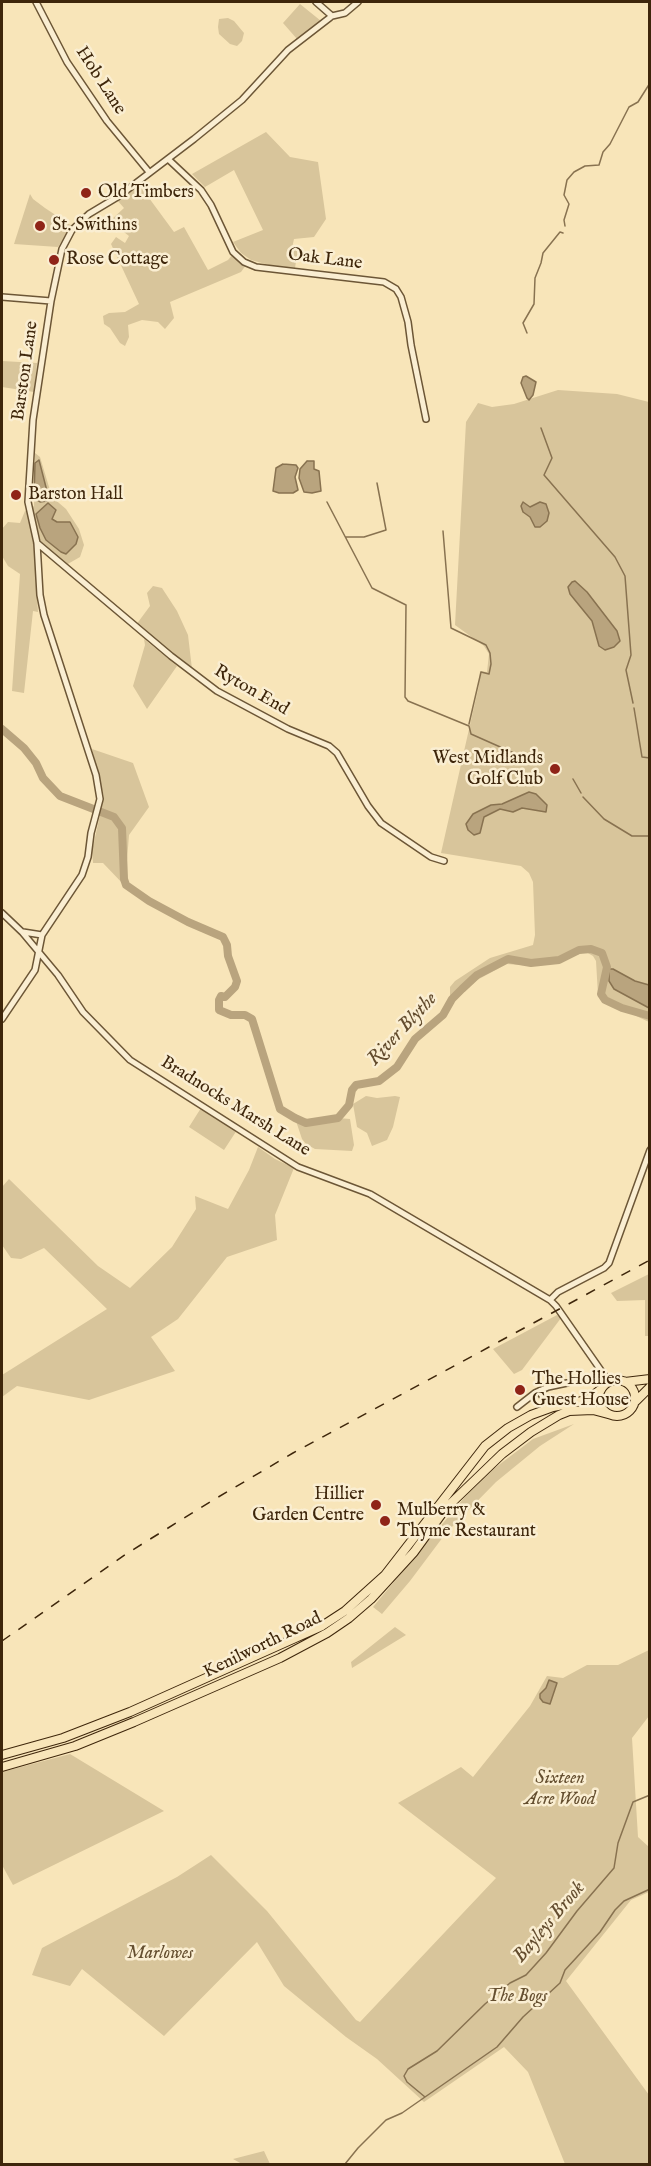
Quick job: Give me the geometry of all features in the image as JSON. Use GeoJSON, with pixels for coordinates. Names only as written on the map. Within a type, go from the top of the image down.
{"type":"FeatureCollection","features":[{"type":"Feature","properties":{"kind":"highway"},"geometry":{"type":"LineString","coordinates":[[650,1379],[609,1382],[600,1390],[600,1403],[608,1414],[620,1416],[626,1414],[639,1396],[650,1387]]}},
{"type":"Feature","properties":{"kind":"highway"},"geometry":{"type":"LineString","coordinates":[[625,1382],[634,1390],[635,1402]]}},
{"type":"Feature","properties":{"kind":"highway","name":"Kenilworth Road"},"geometry":{"type":"LineString","coordinates":[[2,1755],[63,1738],[130,1712],[330,1621],[345,1611],[385,1575],[485,1446],[508,1428],[531,1415],[556,1406],[587,1400],[600,1390]]}},
{"type":"Feature","properties":{"kind":"highway","name":"Kenilworth Road"},"geometry":{"type":"LineString","coordinates":[[2,1767],[75,1746],[134,1722],[280,1658],[327,1633],[371,1599],[414,1552],[446,1508],[502,1454],[531,1432],[569,1411],[593,1410],[608,1414]]}},
{"type":"Feature","properties":{"kind":"street","name":"Hob Lane"},"geometry":{"type":"LineString","coordinates":[[36,2],[67,62],[107,121],[149,172]]}},
{"type":"Feature","properties":{"kind":"street"},"geometry":{"type":"LineString","coordinates":[[316,2],[332,16]]}},
{"type":"Feature","properties":{"kind":"street","name":"Barston Lane"},"geometry":{"type":"LineString","coordinates":[[35,970],[42,935],[82,875],[100,800],[96,775],[44,615],[40,595],[37,543],[28,502],[33,420],[51,301],[62,249],[72,230],[89,214],[119,196],[168,159],[242,100],[288,50],[332,16],[345,13],[358,2]]}},
{"type":"Feature","properties":{"kind":"street","name":"Oak Lane"},"geometry":{"type":"LineString","coordinates":[[168,159],[201,190],[211,205],[233,252],[244,262],[256,267],[384,282],[396,289],[401,297],[408,322],[426,418]]}},
{"type":"Feature","properties":{"kind":"street"},"geometry":{"type":"LineString","coordinates":[[2,297],[51,301]]}},
{"type":"Feature","properties":{"kind":"street","name":"Ryton End"},"geometry":{"type":"LineString","coordinates":[[37,543],[216,691],[288,729],[329,746],[337,753],[368,806],[381,823],[431,857],[444,861]]}},
{"type":"Feature","properties":{"kind":"street"},"geometry":{"type":"LineString","coordinates":[[2,913],[22,932],[38,952]]}},
{"type":"Feature","properties":{"kind":"street"},"geometry":{"type":"LineString","coordinates":[[22,932],[42,935]]}},
{"type":"Feature","properties":{"kind":"street","name":"Bradnocks Marsh Lane"},"geometry":{"type":"LineString","coordinates":[[38,952],[83,1012],[130,1060],[298,1167],[370,1194],[550,1300],[609,1382]]}},
{"type":"Feature","properties":{"kind":"street"},"geometry":{"type":"LineString","coordinates":[[2,1019],[35,970],[47,962]]}},
{"type":"Feature","properties":{"kind":"street"},"geometry":{"type":"LineString","coordinates":[[550,1300],[558,1292],[604,1268],[609,1263],[650,1150]]}},
{"type":"Feature","properties":{"kind":"street"},"geometry":{"type":"LineString","coordinates":[[517,1407],[567,1383]]}},
{"type":"Feature","properties":{"kind":"street"},"geometry":{"type":"LineString","coordinates":[[540,1395],[546,1402],[556,1406]]}},
{"type":"Feature","properties":{"kind":"street","name":"Kenilworth Road"},"geometry":{"type":"LineString","coordinates":[[531,1415],[539,1408],[540,1395]]}},
{"type":"Feature","properties":{"kind":"green space"},"geometry":{"type":"Polygon","coordinates":[[[300,4],[321,21],[297,39],[283,23],[300,4]]]}},
{"type":"Feature","properties":{"kind":"green space"},"geometry":{"type":"Polygon","coordinates":[[[228,18],[234,21],[244,33],[242,41],[237,46],[230,44],[219,34],[219,19],[228,18]]]}},
{"type":"Feature","properties":{"kind":"green space"},"geometry":{"type":"Polygon","coordinates":[[[266,132],[290,157],[318,162],[326,219],[314,237],[294,239],[292,248],[298,249],[295,268],[251,260],[241,253],[233,242],[263,230],[234,170],[205,187],[192,174],[266,132]]]}},
{"type":"Feature","properties":{"kind":"green space"},"geometry":{"type":"Polygon","coordinates":[[[138,183],[174,232],[184,227],[208,270],[228,260],[233,254],[246,265],[241,272],[170,302],[174,318],[165,329],[158,322],[142,320],[128,325],[129,337],[125,346],[104,324],[103,316],[109,313],[125,312],[139,304],[111,244],[116,237],[125,243],[129,236],[110,221],[124,208],[117,200],[138,183]]]}},
{"type":"Feature","properties":{"kind":"green space"},"geometry":{"type":"Polygon","coordinates":[[[30,194],[33,199],[72,226],[58,247],[14,244],[30,194]]]}},
{"type":"Feature","properties":{"kind":"green space"},"geometry":{"type":"Polygon","coordinates":[[[2,361],[37,363],[34,392],[2,387],[2,361]]]}},
{"type":"Feature","properties":{"kind":"green space","name":"West Midlands Golf Club"},"geometry":{"type":"Polygon","coordinates":[[[558,390],[617,394],[649,402],[649,1022],[602,1000],[598,995],[596,961],[586,952],[568,959],[534,966],[507,964],[477,980],[455,1000],[453,1001],[450,997],[450,987],[455,981],[490,958],[533,945],[535,935],[533,882],[529,873],[521,866],[441,853],[479,685],[480,671],[487,672],[489,654],[484,646],[455,625],[466,422],[478,403],[492,407],[514,404],[558,390]]]}},
{"type":"Feature","properties":{"kind":"green space"},"geometry":{"type":"Polygon","coordinates":[[[35,453],[40,457],[52,497],[66,509],[79,529],[84,545],[80,557],[66,565],[43,543],[34,549],[38,612],[33,611],[24,693],[12,691],[20,574],[8,566],[2,556],[2,529],[8,522],[20,523],[25,511],[34,506],[35,453]]]}},
{"type":"Feature","properties":{"kind":"green space"},"geometry":{"type":"Polygon","coordinates":[[[153,586],[162,588],[177,611],[188,635],[192,669],[136,625],[150,606],[147,593],[153,586]]]}},
{"type":"Feature","properties":{"kind":"green space"},"geometry":{"type":"Polygon","coordinates":[[[144,639],[177,666],[147,709],[133,686],[145,645],[144,639]]]}},
{"type":"Feature","properties":{"kind":"green space"},"geometry":{"type":"Polygon","coordinates":[[[92,749],[133,763],[149,807],[129,835],[125,886],[103,863],[93,863],[92,851],[104,797],[92,749]]]}},
{"type":"Feature","properties":{"kind":"green space"},"geometry":{"type":"Polygon","coordinates":[[[366,1096],[400,1097],[393,1127],[387,1140],[372,1146],[367,1133],[357,1127],[353,1104],[366,1096]]]}},
{"type":"Feature","properties":{"kind":"green space"},"geometry":{"type":"Polygon","coordinates":[[[201,1108],[237,1130],[224,1150],[189,1127],[201,1108]]]}},
{"type":"Feature","properties":{"kind":"green space"},"geometry":{"type":"Polygon","coordinates":[[[295,1118],[307,1123],[338,1118],[350,1119],[354,1145],[352,1151],[315,1149],[306,1144],[295,1118]]]}},
{"type":"Feature","properties":{"kind":"green space"},"geometry":{"type":"Polygon","coordinates":[[[258,1147],[294,1168],[275,1215],[277,1240],[227,1257],[178,1319],[151,1337],[175,1371],[89,1400],[17,1386],[2,1397],[2,1375],[107,1309],[44,1248],[21,1259],[11,1258],[2,1245],[2,1187],[9,1179],[98,1266],[130,1288],[172,1247],[196,1209],[195,1196],[228,1209],[249,1170],[258,1147]]]}},
{"type":"Feature","properties":{"kind":"green space"},"geometry":{"type":"Polygon","coordinates":[[[649,1274],[649,1336],[645,1336],[645,1300],[617,1301],[611,1293],[649,1274]]]}},
{"type":"Feature","properties":{"kind":"green space"},"geometry":{"type":"Polygon","coordinates":[[[557,1315],[561,1318],[522,1370],[514,1374],[493,1349],[557,1315]]]}},
{"type":"Feature","properties":{"kind":"green space"},"geometry":{"type":"Polygon","coordinates":[[[574,1424],[540,1446],[496,1482],[446,1533],[382,1614],[373,1607],[479,1480],[533,1439],[574,1424]]]}},
{"type":"Feature","properties":{"kind":"green space"},"geometry":{"type":"Polygon","coordinates":[[[395,1627],[406,1635],[352,1668],[351,1662],[395,1627]]]}},
{"type":"Feature","properties":{"kind":"green space"},"geometry":{"type":"Polygon","coordinates":[[[649,1650],[649,1716],[632,1738],[638,1837],[649,1847],[649,1892],[631,1900],[566,1981],[649,2095],[649,2164],[565,2164],[528,2072],[504,2047],[424,2102],[377,2059],[346,2037],[284,1986],[257,1942],[164,2036],[82,1969],[70,1986],[32,1975],[42,1948],[177,1877],[211,1855],[267,1911],[360,2022],[496,1878],[398,1803],[461,1767],[473,1777],[530,1706],[547,1676],[563,1678],[587,1665],[618,1665],[649,1650]]]}},
{"type":"Feature","properties":{"kind":"green space"},"geometry":{"type":"Polygon","coordinates":[[[70,1754],[164,1811],[13,1885],[2,1865],[2,1772],[70,1754]]]}},
{"type":"Feature","properties":{"kind":"green space"},"geometry":{"type":"Polygon","coordinates":[[[264,2151],[270,2164],[242,2164],[233,2159],[264,2151]]]}},
{"type":"Feature","properties":{"kind":"shaded area"},"geometry":{"type":"Polygon","coordinates":[[[526,376],[536,382],[533,395],[529,400],[521,383],[523,377],[526,376]]]}},
{"type":"Feature","properties":{"kind":"shaded area"},"geometry":{"type":"Polygon","coordinates":[[[39,460],[48,495],[47,501],[40,502],[34,498],[35,463],[39,460]]]}},
{"type":"Feature","properties":{"kind":"shaded area"},"geometry":{"type":"Polygon","coordinates":[[[307,461],[314,461],[314,469],[319,471],[321,491],[304,492],[299,478],[300,469],[307,461]]]}},
{"type":"Feature","properties":{"kind":"shaded area"},"geometry":{"type":"Polygon","coordinates":[[[283,464],[296,465],[298,468],[295,477],[298,490],[293,493],[273,491],[276,468],[283,464]]]}},
{"type":"Feature","properties":{"kind":"shaded area"},"geometry":{"type":"Polygon","coordinates":[[[523,502],[530,507],[540,502],[546,504],[549,513],[547,521],[540,527],[535,527],[530,517],[523,512],[521,506],[523,502]]]}},
{"type":"Feature","properties":{"kind":"shaded area"},"geometry":{"type":"Polygon","coordinates":[[[48,503],[56,510],[52,519],[57,522],[70,522],[78,537],[76,544],[66,554],[46,540],[40,528],[36,514],[48,503]]]}},
{"type":"Feature","properties":{"kind":"shaded area"},"geometry":{"type":"Polygon","coordinates":[[[575,581],[587,592],[617,631],[620,641],[614,647],[605,650],[599,646],[592,621],[570,594],[568,587],[575,581]]]}},
{"type":"Feature","properties":{"kind":"shaded area"},"geometry":{"type":"Polygon","coordinates":[[[529,792],[536,794],[547,805],[546,812],[522,808],[513,812],[500,809],[484,817],[480,833],[474,835],[468,830],[466,824],[473,814],[529,792]]]}},
{"type":"Feature","properties":{"kind":"shaded area"},"geometry":{"type":"Polygon","coordinates":[[[609,969],[649,985],[649,1008],[614,989],[609,981],[609,969]]]}},
{"type":"Feature","properties":{"kind":"shaded area"},"geometry":{"type":"Polygon","coordinates":[[[549,1680],[557,1683],[550,1704],[543,1702],[540,1698],[549,1680]]]}},
{"type":"Feature","properties":{"kind":"waterway"},"geometry":{"type":"LineString","coordinates":[[565,226],[564,220],[569,204],[564,195],[567,180],[574,172],[585,166],[599,165],[603,152],[610,144],[629,107],[638,102],[650,83]]}},
{"type":"Feature","properties":{"kind":"waterway"},"geometry":{"type":"LineString","coordinates":[[527,333],[523,323],[534,304],[535,278],[543,253],[560,232],[563,233]]}},
{"type":"Feature","properties":{"kind":"waterway"},"geometry":{"type":"LineString","coordinates":[[541,428],[552,458],[544,475],[615,557],[625,576],[631,655],[626,670],[633,703]]}},
{"type":"Feature","properties":{"kind":"waterway"},"geometry":{"type":"LineString","coordinates":[[346,537],[364,537],[386,530],[377,483]]}},
{"type":"Feature","properties":{"kind":"waterway"},"geometry":{"type":"LineString","coordinates":[[327,502],[372,588],[406,605],[405,697],[408,701],[469,726],[471,734],[538,762]]}},
{"type":"Feature","properties":{"kind":"waterway"},"geometry":{"type":"LineString","coordinates":[[443,531],[451,628],[486,645],[490,653],[489,674],[481,672],[469,724]]}},
{"type":"Feature","properties":{"kind":"waterway"},"geometry":{"type":"LineString","coordinates":[[634,708],[642,757],[650,758]]}},
{"type":"Feature","properties":{"kind":"waterway","name":"River Blythe"},"geometry":{"type":"LineString","coordinates":[[2,729],[24,748],[36,763],[43,778],[60,796],[114,817],[122,828],[126,885],[149,901],[188,922],[223,937],[237,981],[235,987],[225,997],[221,996],[219,1010],[231,1015],[245,1015],[252,1019],[280,1109],[306,1123],[338,1118],[349,1105],[352,1090],[356,1085],[379,1081],[397,1067],[415,1039],[443,1015],[452,999],[462,989],[477,975],[508,959],[531,963],[559,960],[579,950],[591,949],[602,953],[607,967],[601,994],[605,1000],[622,1008],[650,1016]]}},
{"type":"Feature","properties":{"kind":"waterway"},"geometry":{"type":"LineString","coordinates":[[573,779],[581,793]]}},
{"type":"Feature","properties":{"kind":"waterway"},"geometry":{"type":"LineString","coordinates":[[583,797],[604,819],[632,836],[650,836]]}},
{"type":"Feature","properties":{"kind":"waterway","name":"Bayleys Brook"},"geometry":{"type":"LineString","coordinates":[[345,2164],[386,2120],[402,2113],[425,2097],[407,2082],[404,2076],[408,2069],[437,2051],[485,2004],[510,1983],[526,1975],[546,1953],[577,1911],[614,1868],[618,1843],[633,1802],[650,1795]]}},
{"type":"Feature","properties":{"kind":"waterway"},"geometry":{"type":"LineString","coordinates":[[425,2097],[497,2047],[523,2017],[560,1983],[565,1970],[600,1932],[615,1910],[624,1901],[650,1889]]}},
{"type":"Feature","properties":{"kind":"railway"},"geometry":{"type":"LineString","coordinates":[[2,1641],[126,1554],[293,1453],[650,1260]]}},
{"type":"Feature","properties":{"kind":"place","name":"Old Timbers"},"geometry":{"type":"Point","coordinates":[86,193]}},
{"type":"Feature","properties":{"kind":"place","name":"St. Swithins"},"geometry":{"type":"Point","coordinates":[40,226]}},
{"type":"Feature","properties":{"kind":"place","name":"Rose Cottage"},"geometry":{"type":"Point","coordinates":[54,260]}},
{"type":"Feature","properties":{"kind":"place","name":"Barston Hall"},"geometry":{"type":"Point","coordinates":[16,495]}},
{"type":"Feature","properties":{"kind":"place","name":"West Midlands Golf Club"},"geometry":{"type":"Point","coordinates":[555,769]}},
{"type":"Feature","properties":{"kind":"place","name":"The Hollies Guest House"},"geometry":{"type":"Point","coordinates":[520,1390]}},
{"type":"Feature","properties":{"kind":"place","name":"Hillier Garden Centre"},"geometry":{"type":"Point","coordinates":[376,1505]}},
{"type":"Feature","properties":{"kind":"place","name":"Mulberry & Thyme Restaurant"},"geometry":{"type":"Point","coordinates":[385,1521]}},
{"type":"Feature","properties":{"kind":"park label","name":"Sixteen Acre Wood"},"geometry":{"type":"Point","coordinates":[560,1789]}},
{"type":"Feature","properties":{"kind":"park label","name":"Marlowes"},"geometry":{"type":"Point","coordinates":[160,1954]}},
{"type":"Feature","properties":{"kind":"park label","name":"The Bogs"},"geometry":{"type":"Point","coordinates":[517,1997]}}]}
